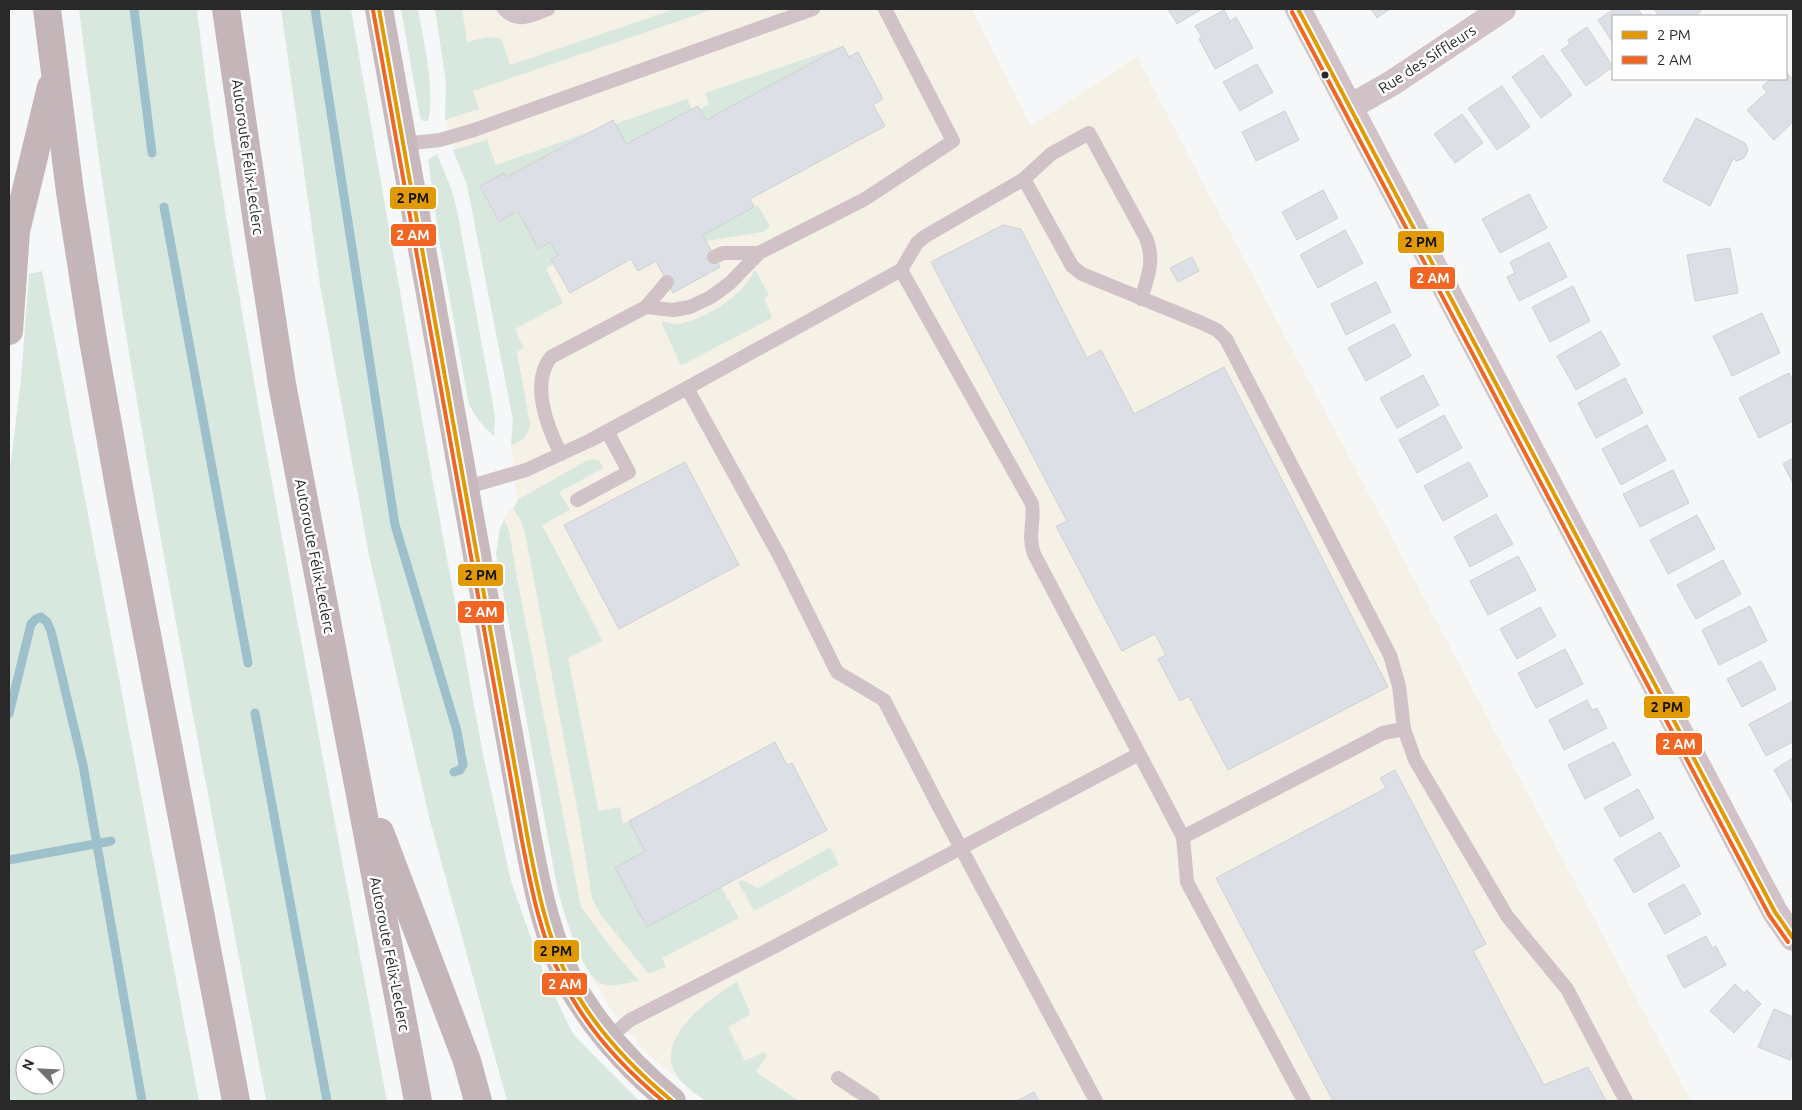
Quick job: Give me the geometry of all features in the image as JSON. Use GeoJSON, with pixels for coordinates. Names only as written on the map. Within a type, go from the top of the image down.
{"type":"FeatureCollection","features":[{"type":"Feature","properties":{"kind":"highway"},"geometry":{"type":"LineString","coordinates":[[47,9],[80,262],[106,412],[236,1101]]}},
{"type":"Feature","properties":{"kind":"highway","name":"Autoroute Félix-Leclerc"},"geometry":{"type":"LineString","coordinates":[[226,9],[275,339],[298,472],[418,1101]]}},
{"type":"Feature","properties":{"kind":"highway"},"geometry":{"type":"LineString","coordinates":[[9,331],[16,232],[54,71]]}},
{"type":"Feature","properties":{"kind":"highway"},"geometry":{"type":"LineString","coordinates":[[354,763],[467,1061],[478,1101]]}},
{"type":"Feature","properties":{"kind":"street"},"geometry":{"type":"LineString","coordinates":[[379,9],[464,488],[528,840],[543,912],[564,969],[576,992],[609,1038],[642,1074],[672,1101]]}},
{"type":"Feature","properties":{"kind":"street"},"geometry":{"type":"LineString","coordinates":[[1298,9],[1775,912],[1793,938]]}},
{"type":"Feature","properties":{"kind":"street","name":"Rue des Siffleurs"},"geometry":{"type":"LineString","coordinates":[[1350,107],[1392,83],[1503,9]]}},
{"type":"Feature","properties":{"kind":"lane"},"geometry":{"type":"LineString","coordinates":[[504,9],[512,16],[522,18],[548,9]]}},
{"type":"Feature","properties":{"kind":"lane"},"geometry":{"type":"LineString","coordinates":[[403,144],[440,140],[474,130],[813,9]]}},
{"type":"Feature","properties":{"kind":"lane"},"geometry":{"type":"LineString","coordinates":[[646,306],[673,310],[690,307],[711,297],[730,283],[759,254],[865,199],[953,140],[885,9]]}},
{"type":"Feature","properties":{"kind":"lane"},"geometry":{"type":"LineString","coordinates":[[464,488],[526,470],[561,454],[687,388],[901,270],[917,243],[924,237],[1024,179],[1051,154],[1089,133],[1146,238],[1150,249],[1150,263],[1141,299]]}},
{"type":"Feature","properties":{"kind":"lane"},"geometry":{"type":"LineString","coordinates":[[1024,179],[1072,266],[1082,274],[1209,326],[1217,330],[1226,339],[1390,655],[1399,686],[1404,729],[1415,760],[1507,916],[1567,990],[1626,1101]]}},
{"type":"Feature","properties":{"kind":"lane"},"geometry":{"type":"LineString","coordinates":[[714,257],[723,253],[759,254]]}},
{"type":"Feature","properties":{"kind":"lane"},"geometry":{"type":"LineString","coordinates":[[901,270],[1032,504],[1033,513],[1030,534],[1034,554],[1183,837],[1187,882],[1304,1101]]}},
{"type":"Feature","properties":{"kind":"lane"},"geometry":{"type":"LineString","coordinates":[[561,454],[551,435],[546,418],[541,375],[545,364],[551,356],[646,306],[667,282]]}},
{"type":"Feature","properties":{"kind":"lane"},"geometry":{"type":"LineString","coordinates":[[687,388],[780,557],[837,672],[884,700],[960,847],[1096,1101]]}},
{"type":"Feature","properties":{"kind":"lane"},"geometry":{"type":"LineString","coordinates":[[577,500],[629,472],[607,431]]}},
{"type":"Feature","properties":{"kind":"lane"},"geometry":{"type":"LineString","coordinates":[[1183,837],[1376,736],[1404,729]]}},
{"type":"Feature","properties":{"kind":"lane"},"geometry":{"type":"LineString","coordinates":[[609,1038],[630,1020],[766,951],[1139,754]]}},
{"type":"Feature","properties":{"kind":"lane"},"geometry":{"type":"LineString","coordinates":[[838,1078],[873,1101]]}},
{"type":"Feature","properties":{"kind":"shaded area"},"geometry":{"type":"Polygon","coordinates":[[[79,9],[197,9],[220,176],[247,343],[387,1101],[266,1101],[140,420],[97,146],[79,9]]]}},
{"type":"Feature","properties":{"kind":"shaded area"},"geometry":{"type":"Polygon","coordinates":[[[281,9],[351,9],[434,488],[483,754],[511,881],[543,972],[573,1034],[639,1101],[507,1101],[429,817],[369,555],[320,285],[281,9]]]}},
{"type":"Feature","properties":{"kind":"shaded area"},"geometry":{"type":"Polygon","coordinates":[[[401,9],[418,9],[430,81],[431,95],[428,121],[423,121],[420,117],[401,9]]]}},
{"type":"Feature","properties":{"kind":"shaded area"},"geometry":{"type":"Polygon","coordinates":[[[435,9],[972,9],[1031,126],[1137,56],[1211,199],[1691,1101],[707,1101],[652,1058],[619,1022],[590,975],[571,935],[558,892],[496,554],[500,529],[506,515],[517,502],[511,445],[513,420],[467,185],[455,156],[445,120],[446,82],[435,9]]]}},
{"type":"Feature","properties":{"kind":"shaded area"},"geometry":{"type":"Polygon","coordinates":[[[435,9],[462,9],[467,42],[489,37],[502,40],[510,65],[675,9],[714,9],[473,91],[479,109],[445,120],[446,82],[435,9]]]}},
{"type":"Feature","properties":{"kind":"shaded area"},"geometry":{"type":"Polygon","coordinates":[[[843,46],[706,120],[700,109],[709,104],[705,93],[843,46]]]}},
{"type":"Feature","properties":{"kind":"shaded area"},"geometry":{"type":"Polygon","coordinates":[[[687,99],[692,109],[626,144],[615,124],[687,99]]]}},
{"type":"Feature","properties":{"kind":"shaded area"},"geometry":{"type":"Polygon","coordinates":[[[589,132],[506,177],[481,186],[498,221],[518,211],[538,249],[550,242],[558,256],[552,259],[554,264],[546,268],[563,303],[515,329],[524,348],[517,352],[530,424],[524,438],[511,445],[513,420],[467,185],[453,150],[487,140],[496,165],[589,132]]]}},
{"type":"Feature","properties":{"kind":"shaded area"},"geometry":{"type":"Polygon","coordinates":[[[437,154],[451,188],[457,210],[493,404],[495,419],[494,436],[480,422],[469,405],[439,239],[428,160],[437,154]]]}},
{"type":"Feature","properties":{"kind":"shaded area"},"geometry":{"type":"Polygon","coordinates":[[[758,205],[770,227],[763,232],[706,241],[703,235],[758,205]]]}},
{"type":"Feature","properties":{"kind":"shaded area"},"geometry":{"type":"Polygon","coordinates":[[[42,271],[199,1101],[9,1101],[9,478],[21,379],[29,274],[42,271]]]}},
{"type":"Feature","properties":{"kind":"shaded area"},"geometry":{"type":"Polygon","coordinates":[[[754,271],[756,271],[769,295],[764,298],[772,316],[770,319],[682,365],[680,364],[662,324],[663,322],[679,324],[711,312],[741,289],[754,271]]]}},
{"type":"Feature","properties":{"kind":"shaded area"},"geometry":{"type":"Polygon","coordinates":[[[594,459],[600,462],[603,466],[602,469],[559,492],[570,510],[542,525],[603,641],[568,658],[598,808],[600,811],[620,807],[623,824],[629,821],[645,851],[616,868],[646,926],[721,887],[739,918],[662,958],[666,967],[651,973],[648,973],[600,914],[592,898],[581,829],[525,533],[521,521],[513,508],[517,500],[586,461],[594,459]]]}},
{"type":"Feature","properties":{"kind":"shaded area"},"geometry":{"type":"Polygon","coordinates":[[[504,520],[509,530],[581,907],[639,981],[609,985],[600,983],[593,977],[586,968],[574,942],[558,892],[496,554],[500,529],[504,520]]]}},
{"type":"Feature","properties":{"kind":"shaded area"},"geometry":{"type":"Polygon","coordinates":[[[830,847],[839,865],[754,911],[738,882],[742,880],[758,888],[830,847]]]}},
{"type":"Feature","properties":{"kind":"shaded area"},"geometry":{"type":"Polygon","coordinates":[[[737,982],[750,1015],[728,1027],[745,1061],[763,1052],[767,1055],[756,1072],[799,1101],[707,1101],[680,1080],[672,1066],[671,1051],[676,1037],[686,1023],[711,999],[737,982]]]}},
{"type":"Feature","properties":{"kind":"building"},"geometry":{"type":"Polygon","coordinates":[[[1168,9],[1202,9],[1177,24],[1168,9]]]}},
{"type":"Feature","properties":{"kind":"building"},"geometry":{"type":"Polygon","coordinates":[[[1371,9],[1390,9],[1377,18],[1371,9]]]}},
{"type":"Feature","properties":{"kind":"building"},"geometry":{"type":"Polygon","coordinates":[[[1614,9],[1638,9],[1642,15],[1612,15],[1612,41],[1598,20],[1614,9]]]}},
{"type":"Feature","properties":{"kind":"building"},"geometry":{"type":"Polygon","coordinates":[[[1654,9],[1700,9],[1701,11],[1695,15],[1658,15],[1654,9]]]}},
{"type":"Feature","properties":{"kind":"building"},"geometry":{"type":"Polygon","coordinates":[[[1224,10],[1230,21],[1236,17],[1253,48],[1215,69],[1199,39],[1202,37],[1195,26],[1224,10]]]}},
{"type":"Feature","properties":{"kind":"building"},"geometry":{"type":"Polygon","coordinates":[[[1587,27],[1612,68],[1586,86],[1561,50],[1570,44],[1568,40],[1587,27]]]}},
{"type":"Feature","properties":{"kind":"building"},"geometry":{"type":"Polygon","coordinates":[[[843,46],[849,57],[858,52],[883,99],[873,105],[885,126],[750,199],[754,207],[703,235],[720,267],[673,293],[656,261],[638,271],[631,259],[570,293],[551,259],[558,256],[550,242],[538,249],[518,211],[499,222],[480,186],[504,173],[506,177],[613,120],[626,144],[698,106],[706,120],[843,46]]]}},
{"type":"Feature","properties":{"kind":"building"},"geometry":{"type":"Polygon","coordinates":[[[1543,55],[1572,95],[1541,118],[1512,77],[1543,55]]]}},
{"type":"Feature","properties":{"kind":"building"},"geometry":{"type":"Polygon","coordinates":[[[1257,64],[1273,92],[1240,111],[1223,82],[1257,64]]]}},
{"type":"Feature","properties":{"kind":"building"},"geometry":{"type":"Polygon","coordinates":[[[1787,73],[1793,80],[1793,122],[1774,140],[1747,110],[1767,92],[1762,87],[1769,80],[1787,80],[1787,73]]]}},
{"type":"Feature","properties":{"kind":"building"},"geometry":{"type":"Polygon","coordinates":[[[1502,86],[1530,127],[1497,150],[1468,108],[1502,86]]]}},
{"type":"Feature","properties":{"kind":"building"},"geometry":{"type":"Polygon","coordinates":[[[1285,111],[1299,140],[1256,161],[1242,132],[1285,111]]]}},
{"type":"Feature","properties":{"kind":"building"},"geometry":{"type":"Polygon","coordinates":[[[1462,114],[1483,143],[1455,163],[1434,134],[1462,114]]]}},
{"type":"Feature","properties":{"kind":"building"},"geometry":{"type":"Polygon","coordinates":[[[1696,118],[1745,143],[1748,150],[1744,158],[1737,161],[1733,159],[1710,206],[1663,181],[1696,118]]]}},
{"type":"Feature","properties":{"kind":"building"},"geometry":{"type":"Polygon","coordinates":[[[1323,190],[1338,218],[1297,240],[1282,212],[1323,190]]]}},
{"type":"Feature","properties":{"kind":"building"},"geometry":{"type":"Polygon","coordinates":[[[1529,194],[1547,228],[1500,253],[1482,219],[1529,194]]]}},
{"type":"Feature","properties":{"kind":"building"},"geometry":{"type":"Polygon","coordinates":[[[1003,225],[1021,229],[1087,358],[1101,350],[1134,414],[1224,367],[1388,687],[1228,770],[1189,696],[1180,701],[1158,659],[1166,655],[1155,634],[1122,651],[1056,526],[1067,521],[931,262],[1003,225]]]}},
{"type":"Feature","properties":{"kind":"building"},"geometry":{"type":"Polygon","coordinates":[[[1345,230],[1363,263],[1318,288],[1300,255],[1345,230]]]}},
{"type":"Feature","properties":{"kind":"building"},"geometry":{"type":"Polygon","coordinates":[[[1549,242],[1567,277],[1519,301],[1507,277],[1515,273],[1510,262],[1549,242]]]}},
{"type":"Feature","properties":{"kind":"building"},"geometry":{"type":"Polygon","coordinates":[[[1730,248],[1738,293],[1695,301],[1687,255],[1730,248]]]}},
{"type":"Feature","properties":{"kind":"building"},"geometry":{"type":"Polygon","coordinates":[[[1192,257],[1199,271],[1178,282],[1170,268],[1192,257]]]}},
{"type":"Feature","properties":{"kind":"building"},"geometry":{"type":"Polygon","coordinates":[[[1376,282],[1391,312],[1346,335],[1331,304],[1376,282]]]}},
{"type":"Feature","properties":{"kind":"building"},"geometry":{"type":"Polygon","coordinates":[[[1573,286],[1590,321],[1550,342],[1532,307],[1573,286]]]}},
{"type":"Feature","properties":{"kind":"building"},"geometry":{"type":"Polygon","coordinates":[[[1762,313],[1780,353],[1732,376],[1713,336],[1762,313]]]}},
{"type":"Feature","properties":{"kind":"building"},"geometry":{"type":"Polygon","coordinates":[[[1394,324],[1411,356],[1366,381],[1348,348],[1394,324]]]}},
{"type":"Feature","properties":{"kind":"building"},"geometry":{"type":"Polygon","coordinates":[[[1601,331],[1620,365],[1576,390],[1557,356],[1601,331]]]}},
{"type":"Feature","properties":{"kind":"building"},"geometry":{"type":"Polygon","coordinates":[[[1789,373],[1793,382],[1793,421],[1759,438],[1739,398],[1789,373]]]}},
{"type":"Feature","properties":{"kind":"building"},"geometry":{"type":"Polygon","coordinates":[[[1423,375],[1439,405],[1397,428],[1380,398],[1423,375]]]}},
{"type":"Feature","properties":{"kind":"building"},"geometry":{"type":"Polygon","coordinates":[[[1625,378],[1643,413],[1596,438],[1578,403],[1625,378]]]}},
{"type":"Feature","properties":{"kind":"building"},"geometry":{"type":"Polygon","coordinates":[[[1444,415],[1462,448],[1417,473],[1399,440],[1444,415]]]}},
{"type":"Feature","properties":{"kind":"building"},"geometry":{"type":"Polygon","coordinates":[[[1647,425],[1666,460],[1621,485],[1602,449],[1647,425]]]}},
{"type":"Feature","properties":{"kind":"building"},"geometry":{"type":"Polygon","coordinates":[[[1793,458],[1793,483],[1783,464],[1793,458]]]}},
{"type":"Feature","properties":{"kind":"building"},"geometry":{"type":"Polygon","coordinates":[[[685,462],[739,565],[619,629],[564,525],[685,462]]]}},
{"type":"Feature","properties":{"kind":"building"},"geometry":{"type":"Polygon","coordinates":[[[1469,462],[1488,496],[1443,521],[1424,486],[1469,462]]]}},
{"type":"Feature","properties":{"kind":"building"},"geometry":{"type":"Polygon","coordinates":[[[1673,470],[1689,503],[1640,527],[1623,494],[1673,470]]]}},
{"type":"Feature","properties":{"kind":"building"},"geometry":{"type":"Polygon","coordinates":[[[1496,514],[1513,544],[1470,567],[1454,537],[1496,514]]]}},
{"type":"Feature","properties":{"kind":"building"},"geometry":{"type":"Polygon","coordinates":[[[1697,515],[1715,549],[1668,574],[1650,540],[1697,515]]]}},
{"type":"Feature","properties":{"kind":"building"},"geometry":{"type":"Polygon","coordinates":[[[1518,556],[1536,590],[1488,615],[1470,581],[1518,556]]]}},
{"type":"Feature","properties":{"kind":"building"},"geometry":{"type":"Polygon","coordinates":[[[1723,560],[1741,594],[1696,619],[1677,585],[1723,560]]]}},
{"type":"Feature","properties":{"kind":"building"},"geometry":{"type":"Polygon","coordinates":[[[1750,606],[1767,641],[1719,665],[1702,630],[1750,606]]]}},
{"type":"Feature","properties":{"kind":"building"},"geometry":{"type":"Polygon","coordinates":[[[1540,607],[1556,636],[1517,659],[1500,629],[1540,607]]]}},
{"type":"Feature","properties":{"kind":"building"},"geometry":{"type":"Polygon","coordinates":[[[1565,649],[1583,684],[1536,708],[1518,673],[1565,649]]]}},
{"type":"Feature","properties":{"kind":"building"},"geometry":{"type":"Polygon","coordinates":[[[1761,661],[1776,689],[1742,707],[1727,679],[1761,661]]]}},
{"type":"Feature","properties":{"kind":"building"},"geometry":{"type":"Polygon","coordinates":[[[1587,700],[1592,710],[1597,708],[1607,728],[1564,750],[1549,720],[1587,700]]]}},
{"type":"Feature","properties":{"kind":"building"},"geometry":{"type":"Polygon","coordinates":[[[1793,701],[1793,742],[1766,756],[1749,724],[1793,701]]]}},
{"type":"Feature","properties":{"kind":"building"},"geometry":{"type":"Polygon","coordinates":[[[775,742],[787,765],[792,763],[827,830],[647,927],[615,868],[645,851],[629,821],[775,742]]]}},
{"type":"Feature","properties":{"kind":"building"},"geometry":{"type":"Polygon","coordinates":[[[1614,742],[1631,775],[1585,799],[1568,765],[1614,742]]]}},
{"type":"Feature","properties":{"kind":"building"},"geometry":{"type":"Polygon","coordinates":[[[1793,758],[1793,802],[1792,802],[1774,770],[1793,758]]]}},
{"type":"Feature","properties":{"kind":"building"},"geometry":{"type":"Polygon","coordinates":[[[1395,770],[1486,944],[1473,951],[1544,1085],[1588,1067],[1606,1101],[1333,1101],[1216,878],[1386,788],[1380,778],[1395,770]]]}},
{"type":"Feature","properties":{"kind":"building"},"geometry":{"type":"Polygon","coordinates":[[[1638,789],[1654,818],[1620,837],[1604,808],[1638,789]]]}},
{"type":"Feature","properties":{"kind":"building"},"geometry":{"type":"Polygon","coordinates":[[[1660,832],[1680,866],[1634,893],[1614,859],[1660,832]]]}},
{"type":"Feature","properties":{"kind":"building"},"geometry":{"type":"Polygon","coordinates":[[[1684,884],[1701,914],[1665,934],[1648,904],[1684,884]]]}},
{"type":"Feature","properties":{"kind":"building"},"geometry":{"type":"Polygon","coordinates":[[[1706,936],[1712,948],[1716,946],[1726,965],[1684,988],[1667,956],[1706,936]]]}},
{"type":"Feature","properties":{"kind":"building"},"geometry":{"type":"Polygon","coordinates":[[[1735,984],[1744,993],[1747,990],[1761,1004],[1734,1033],[1710,1011],[1735,984]]]}},
{"type":"Feature","properties":{"kind":"building"},"geometry":{"type":"Polygon","coordinates":[[[1774,1009],[1793,1017],[1793,1051],[1790,1060],[1758,1047],[1774,1009]]]}},
{"type":"Feature","properties":{"kind":"building"},"geometry":{"type":"Polygon","coordinates":[[[1034,1092],[1039,1101],[1017,1101],[1034,1092]]]}},
{"type":"Feature","properties":{"kind":"waterway"},"geometry":{"type":"LineString","coordinates":[[134,9],[152,153]]}},
{"type":"Feature","properties":{"kind":"waterway"},"geometry":{"type":"LineString","coordinates":[[315,9],[395,525],[457,731],[463,765],[460,770],[454,772]]}},
{"type":"Feature","properties":{"kind":"waterway"},"geometry":{"type":"LineString","coordinates":[[164,207],[248,663]]}},
{"type":"Feature","properties":{"kind":"waterway"},"geometry":{"type":"LineString","coordinates":[[9,714],[31,624],[41,617],[47,622],[51,631],[83,765],[142,1101]]}},
{"type":"Feature","properties":{"kind":"waterway"},"geometry":{"type":"LineString","coordinates":[[255,713],[327,1101]]}},
{"type":"Feature","properties":{"kind":"waterway"},"geometry":{"type":"LineString","coordinates":[[9,860],[111,841]]}},
{"type":"Feature","properties":{"kind":"transit line"},"geometry":{"type":"LineString","coordinates":[[379,9],[528,840],[543,909],[553,943],[567,976],[588,1011],[613,1044],[641,1074],[672,1101]]}},
{"type":"Feature","properties":{"kind":"transit line"},"geometry":{"type":"LineString","coordinates":[[1298,9],[1775,912],[1793,938]]}},
{"type":"Feature","properties":{"kind":"transit line"},"geometry":{"type":"LineString","coordinates":[[373,10],[522,841],[537,910],[554,961],[570,995],[581,1012],[605,1045],[663,1101]]}},
{"type":"Feature","properties":{"kind":"transit line"},"geometry":{"type":"LineString","coordinates":[[1292,12],[1769,915],[1788,942]]}}]}
